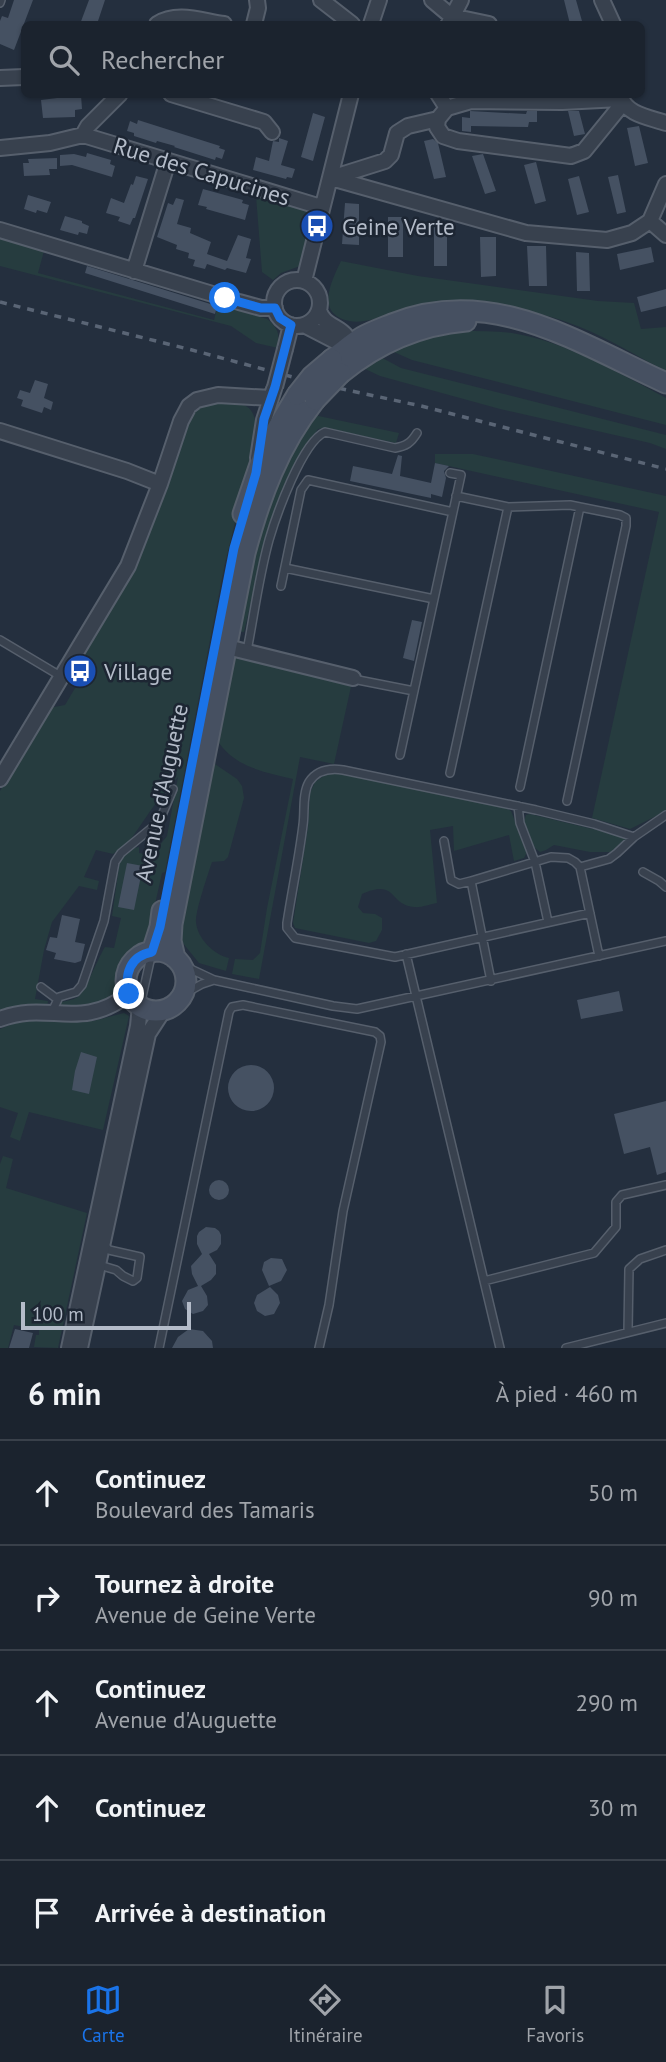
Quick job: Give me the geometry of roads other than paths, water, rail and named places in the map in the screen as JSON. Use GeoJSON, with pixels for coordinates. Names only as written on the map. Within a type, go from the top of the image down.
{"type":"FeatureCollection","features":[{"type":"Feature","properties":{"kind":"main road"},"geometry":{"type":"LineString","coordinates":[[344,361],[365,336],[408,317],[461,310],[516,318],[544,326],[573,337],[666,383]]}},
{"type":"Feature","properties":{"kind":"main road","name":"Avenue d'Auguette"},"geometry":{"type":"LineString","coordinates":[[178,962],[171,941],[172,924],[245,553],[263,494],[295,426],[312,376],[401,335],[433,326],[516,318]]}},
{"type":"Feature","properties":{"kind":"main road","name":"Avenue d'Auguette"},"geometry":{"type":"LineString","coordinates":[[152,952],[160,927],[234,548],[266,447],[281,419],[306,397]]}},
{"type":"Feature","properties":{"kind":"main road"},"geometry":{"type":"LineString","coordinates":[[160,951],[178,962],[186,979],[184,994],[174,1006],[163,1011],[146,1010],[134,1000],[126,983],[131,965],[145,953],[160,951]]}},
{"type":"Feature","properties":{"kind":"street"},"geometry":{"type":"LineString","coordinates":[[255,21],[257,0]]}},
{"type":"Feature","properties":{"kind":"street"},"geometry":{"type":"LineString","coordinates":[[321,0],[348,21]]}},
{"type":"Feature","properties":{"kind":"street"},"geometry":{"type":"LineString","coordinates":[[372,21],[379,0]]}},
{"type":"Feature","properties":{"kind":"street"},"geometry":{"type":"LineString","coordinates":[[432,0],[450,20],[461,0]]}},
{"type":"Feature","properties":{"kind":"street"},"geometry":{"type":"LineString","coordinates":[[602,0],[612,21]]}},
{"type":"Feature","properties":{"kind":"street"},"geometry":{"type":"LineString","coordinates":[[162,21],[180,16],[208,21]]}},
{"type":"Feature","properties":{"kind":"street"},"geometry":{"type":"LineString","coordinates":[[0,78],[21,77]]}},
{"type":"Feature","properties":{"kind":"street"},"geometry":{"type":"LineString","coordinates":[[0,148],[50,144],[83,135],[88,126],[116,98]]}},
{"type":"Feature","properties":{"kind":"street"},"geometry":{"type":"LineString","coordinates":[[184,98],[264,122],[272,132]]}},
{"type":"Feature","properties":{"kind":"street"},"geometry":{"type":"LineString","coordinates":[[304,281],[350,98]]}},
{"type":"Feature","properties":{"kind":"street"},"geometry":{"type":"LineString","coordinates":[[439,98],[442,114],[437,127],[443,136],[458,141],[571,156],[584,151],[598,137],[621,99]]}},
{"type":"Feature","properties":{"kind":"street"},"geometry":{"type":"LineString","coordinates":[[331,178],[385,160],[391,155],[397,133],[471,101],[621,99]]}},
{"type":"Feature","properties":{"kind":"street"},"geometry":{"type":"LineString","coordinates":[[621,99],[630,111],[666,124]]}},
{"type":"Feature","properties":{"kind":"street","name":"Rue des Capucines"},"geometry":{"type":"LineString","coordinates":[[83,135],[321,207]]}},
{"type":"Feature","properties":{"kind":"street"},"geometry":{"type":"LineString","coordinates":[[134,271],[168,160]]}},
{"type":"Feature","properties":{"kind":"street"},"geometry":{"type":"LineString","coordinates":[[331,178],[526,233],[607,240],[632,233],[650,221],[666,184]]}},
{"type":"Feature","properties":{"kind":"street"},"geometry":{"type":"LineString","coordinates":[[650,221],[666,235]]}},
{"type":"Feature","properties":{"kind":"street"},"geometry":{"type":"LineString","coordinates":[[0,229],[254,306],[275,308]]}},
{"type":"Feature","properties":{"kind":"street"},"geometry":{"type":"LineString","coordinates":[[290,281],[304,281],[314,288],[318,294],[319,310],[323,318],[347,335],[344,361],[335,341],[280,318],[275,308],[275,298],[283,285],[290,281]]}},
{"type":"Feature","properties":{"kind":"street"},"geometry":{"type":"LineString","coordinates":[[256,473],[264,419],[285,349],[298,325],[316,317],[319,310]]}},
{"type":"Feature","properties":{"kind":"street"},"geometry":{"type":"LineString","coordinates":[[338,328],[358,328],[408,317]]}},
{"type":"Feature","properties":{"kind":"street"},"geometry":{"type":"LineString","coordinates":[[0,779],[131,559],[181,421],[189,407],[197,400],[207,397],[273,392]]}},
{"type":"Feature","properties":{"kind":"street"},"geometry":{"type":"LineString","coordinates":[[243,396],[253,403],[264,419]]}},
{"type":"Feature","properties":{"kind":"street"},"geometry":{"type":"LineString","coordinates":[[0,430],[160,484]]}},
{"type":"Feature","properties":{"kind":"street"},"geometry":{"type":"LineString","coordinates":[[227,647],[353,678]]}},
{"type":"Feature","properties":{"kind":"street"},"geometry":{"type":"LineString","coordinates":[[0,1019],[26,1012],[88,1014],[134,1000],[138,1026],[93,1261],[80,1348]]}},
{"type":"Feature","properties":{"kind":"street"},"geometry":{"type":"LineString","coordinates":[[69,1348],[93,1261],[102,1243],[148,1034],[163,1011]]}},
{"type":"Feature","properties":{"kind":"lane"},"geometry":{"type":"LineString","coordinates":[[246,652],[270,537],[297,468],[318,436],[325,432],[395,447],[405,446],[417,433]]}},
{"type":"Feature","properties":{"kind":"lane"},"geometry":{"type":"LineString","coordinates":[[400,755],[461,475],[450,473]]}},
{"type":"Feature","properties":{"kind":"lane"},"geometry":{"type":"LineString","coordinates":[[281,586],[301,490],[308,480],[453,512]]}},
{"type":"Feature","properties":{"kind":"lane"},"geometry":{"type":"LineString","coordinates":[[456,496],[508,508],[570,505],[621,515],[626,519],[567,801]]}},
{"type":"Feature","properties":{"kind":"lane"},"geometry":{"type":"LineString","coordinates":[[520,788],[580,507]]}},
{"type":"Feature","properties":{"kind":"lane"},"geometry":{"type":"LineString","coordinates":[[450,773],[508,508]]}},
{"type":"Feature","properties":{"kind":"lane"},"geometry":{"type":"LineString","coordinates":[[285,568],[434,598]]}},
{"type":"Feature","properties":{"kind":"lane"},"geometry":{"type":"LineString","coordinates":[[0,640],[62,677]]}},
{"type":"Feature","properties":{"kind":"lane"},"geometry":{"type":"LineString","coordinates":[[353,678],[414,691]]}},
{"type":"Feature","properties":{"kind":"lane"},"geometry":{"type":"LineString","coordinates":[[590,913],[388,957],[362,949],[295,938],[287,928],[308,783],[316,774],[325,770],[343,769],[518,806],[634,836]]}},
{"type":"Feature","properties":{"kind":"lane"},"geometry":{"type":"LineString","coordinates":[[51,1014],[57,999],[76,992],[82,985],[104,920],[115,862],[121,853],[162,816],[173,789]]}},
{"type":"Feature","properties":{"kind":"lane"},"geometry":{"type":"LineString","coordinates":[[518,806],[520,824],[535,862],[548,922]]}},
{"type":"Feature","properties":{"kind":"lane"},"geometry":{"type":"LineString","coordinates":[[580,867],[608,859],[618,853],[634,836],[666,815]]}},
{"type":"Feature","properties":{"kind":"lane"},"geometry":{"type":"LineString","coordinates":[[444,841],[451,880],[459,884],[559,856],[575,862],[580,867],[599,956]]}},
{"type":"Feature","properties":{"kind":"lane"},"geometry":{"type":"LineString","coordinates":[[643,872],[666,887]]}},
{"type":"Feature","properties":{"kind":"lane"},"geometry":{"type":"LineString","coordinates":[[471,881],[491,981]]}},
{"type":"Feature","properties":{"kind":"lane"},"geometry":{"type":"LineString","coordinates":[[178,962],[214,980],[347,1009],[366,1009],[666,941]]}},
{"type":"Feature","properties":{"kind":"lane"},"geometry":{"type":"LineString","coordinates":[[406,954],[500,1348]]}},
{"type":"Feature","properties":{"kind":"lane"},"geometry":{"type":"LineString","coordinates":[[184,994],[214,980]]}},
{"type":"Feature","properties":{"kind":"lane"},"geometry":{"type":"LineString","coordinates":[[41,987],[57,999]]}},
{"type":"Feature","properties":{"kind":"lane"},"geometry":{"type":"LineString","coordinates":[[159,1348],[229,1012],[237,1005],[375,1032],[380,1036],[381,1042],[344,1211],[329,1305],[319,1348]]}},
{"type":"Feature","properties":{"kind":"lane"},"geometry":{"type":"LineString","coordinates":[[484,1281],[594,1253],[616,1227],[618,1198],[666,1185]]}},
{"type":"Feature","properties":{"kind":"lane"},"geometry":{"type":"LineString","coordinates":[[93,1261],[116,1270],[129,1280],[136,1278],[140,1257],[108,1250],[102,1243]]}},
{"type":"Feature","properties":{"kind":"lane"},"geometry":{"type":"LineString","coordinates":[[628,1332],[629,1269],[640,1259],[666,1250]]}},
{"type":"Feature","properties":{"kind":"lane"},"geometry":{"type":"LineString","coordinates":[[566,1348],[666,1323]]}},
{"type":"Feature","properties":{"kind":"railway"},"geometry":{"type":"LineString","coordinates":[[0,302],[666,469]]}},
{"type":"Feature","properties":{"kind":"place","name":"Geine Verte"},"geometry":{"type":"Point","coordinates":[317,226]}},
{"type":"Feature","properties":{"kind":"place","name":"Village"},"geometry":{"type":"Point","coordinates":[80,671]}}]}
